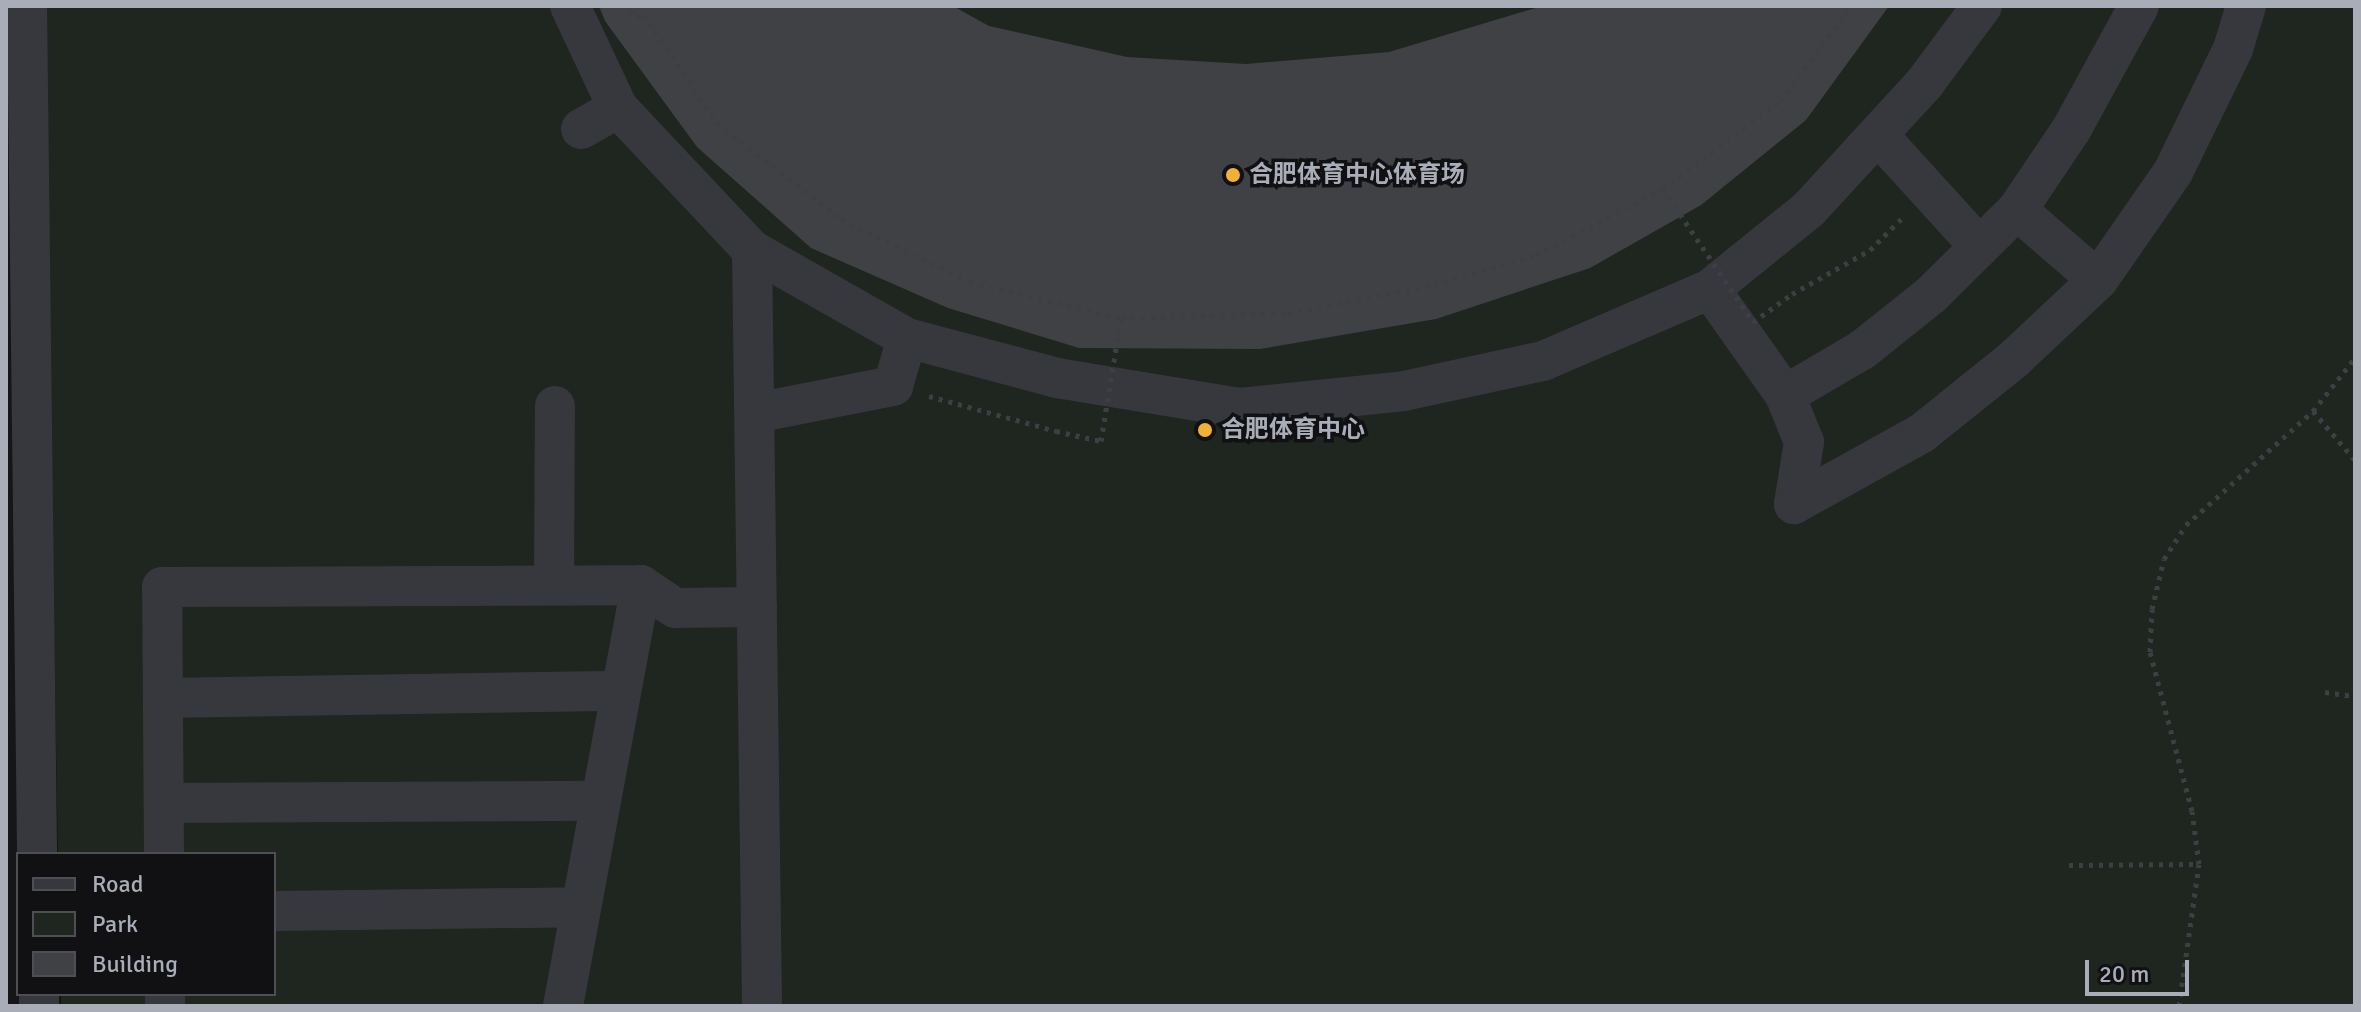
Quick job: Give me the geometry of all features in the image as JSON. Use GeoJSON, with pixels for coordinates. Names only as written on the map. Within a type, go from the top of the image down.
{"type":"FeatureCollection","features":[{"type":"Feature","properties":{"kind":"lane"},"geometry":{"type":"LineString","coordinates":[[27,6],[37,852]]}},
{"type":"Feature","properties":{"kind":"lane"},"geometry":{"type":"LineString","coordinates":[[570,6],[618,108],[752,250],[907,338],[1057,378],[1240,408],[1404,391],[1543,361],[1710,289],[1809,209],[1924,84],[1982,6]]}},
{"type":"Feature","properties":{"kind":"lane"},"geometry":{"type":"LineString","coordinates":[[1785,395],[1862,350],[1931,295],[2017,210],[2071,130],[2139,6]]}},
{"type":"Feature","properties":{"kind":"lane"},"geometry":{"type":"LineString","coordinates":[[1710,289],[1785,395],[1804,442],[1794,504],[1922,433],[2014,359],[2098,280],[2173,172],[2233,49],[2246,6]]}},
{"type":"Feature","properties":{"kind":"lane"},"geometry":{"type":"LineString","coordinates":[[581,129],[618,108]]}},
{"type":"Feature","properties":{"kind":"lane"},"geometry":{"type":"LineString","coordinates":[[1878,135],[1980,247]]}},
{"type":"Feature","properties":{"kind":"lane"},"geometry":{"type":"LineString","coordinates":[[2017,210],[2098,280]]}},
{"type":"Feature","properties":{"kind":"lane"},"geometry":{"type":"LineString","coordinates":[[752,250],[762,1006]]}},
{"type":"Feature","properties":{"kind":"lane"},"geometry":{"type":"LineString","coordinates":[[755,413],[893,386],[907,338]]}},
{"type":"Feature","properties":{"kind":"lane"},"geometry":{"type":"LineString","coordinates":[[554,583],[555,406]]}},
{"type":"Feature","properties":{"kind":"lane"},"geometry":{"type":"LineString","coordinates":[[164,852],[162,587],[641,585],[675,608],[757,607]]}},
{"type":"Feature","properties":{"kind":"lane"},"geometry":{"type":"LineString","coordinates":[[563,1006],[641,585]]}},
{"type":"Feature","properties":{"kind":"lane"},"geometry":{"type":"LineString","coordinates":[[163,698],[621,691]]}},
{"type":"Feature","properties":{"kind":"lane"},"geometry":{"type":"LineString","coordinates":[[164,803],[601,801]]}},
{"type":"Feature","properties":{"kind":"lane"},"geometry":{"type":"LineString","coordinates":[[276,911],[581,907]]}},
{"type":"Feature","properties":{"kind":"path"},"geometry":{"type":"LineString","coordinates":[[620,6],[644,20]]}},
{"type":"Feature","properties":{"kind":"path"},"geometry":{"type":"LineString","coordinates":[[638,6],[644,20],[717,123],[841,219],[970,282],[1121,318],[1288,313],[1434,285],[1536,255],[1663,189],[1780,101],[1851,6]]}},
{"type":"Feature","properties":{"kind":"path"},"geometry":{"type":"LineString","coordinates":[[1663,189],[1753,322],[1792,294],[1870,250],[1929,192]]}},
{"type":"Feature","properties":{"kind":"path"},"geometry":{"type":"LineString","coordinates":[[893,386],[1101,441],[1121,318]]}},
{"type":"Feature","properties":{"kind":"path"},"geometry":{"type":"LineString","coordinates":[[2179,1006],[2199,864],[2189,795],[2150,652],[2152,609],[2164,559],[2196,515],[2313,411],[2355,358]]}},
{"type":"Feature","properties":{"kind":"path"},"geometry":{"type":"LineString","coordinates":[[2313,411],[2355,460]]}},
{"type":"Feature","properties":{"kind":"path"},"geometry":{"type":"LineString","coordinates":[[2325,692],[2355,696]]}},
{"type":"Feature","properties":{"kind":"path"},"geometry":{"type":"LineString","coordinates":[[2069,865],[2199,864]]}},
{"type":"Feature","properties":{"kind":"green space","name":"合肥体育中心"},"geometry":{"type":"Polygon","coordinates":[[[43,6],[2355,6],[2355,1006],[61,1006],[61,996],[276,996],[276,852],[58,852],[43,6]]]}},
{"type":"Feature","properties":{"kind":"building","name":"合肥体育中心体育场"},"geometry":{"type":"Polygon","coordinates":[[[599,6],[953,6],[989,26],[1127,57],[1246,64],[1389,52],[1542,6],[1889,6],[1806,120],[1701,205],[1590,268],[1436,319],[1260,349],[1079,348],[948,308],[811,248],[697,147],[605,21],[599,6]]]}},
{"type":"Feature","properties":{"kind":"place","name":"合肥体育中心体育场"},"geometry":{"type":"Point","coordinates":[1233,175]}},
{"type":"Feature","properties":{"kind":"place","name":"合肥体育中心"},"geometry":{"type":"Point","coordinates":[1205,430]}}]}
